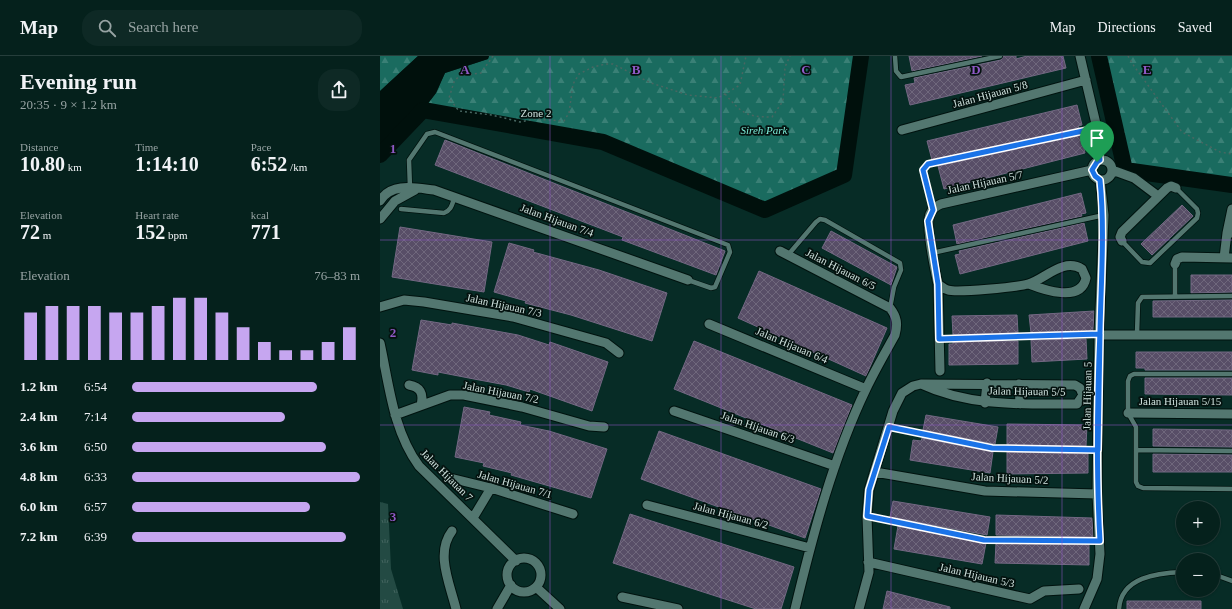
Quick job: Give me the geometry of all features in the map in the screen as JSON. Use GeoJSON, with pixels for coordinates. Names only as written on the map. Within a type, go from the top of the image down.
{"type":"FeatureCollection","features":[{"type":"Feature","properties":{"kind":"street"},"geometry":{"type":"LineString","coordinates":[[1080,56],[1097,128],[1100,160]]}},
{"type":"Feature","properties":{"kind":"street","name":"Jalan Hijauan 5/8"},"geometry":{"type":"LineString","coordinates":[[902,130],[1086,80]]}},
{"type":"Feature","properties":{"kind":"street"},"geometry":{"type":"LineString","coordinates":[[1112,170],[1110,176],[1100,180],[1095,176],[1092,170],[1094,164],[1100,160],[1107,161],[1112,170],[1134,178],[1158,196]]}},
{"type":"Feature","properties":{"kind":"street","name":"Jalan Hijauan 5/7"},"geometry":{"type":"LineString","coordinates":[[933,210],[941,204],[1092,170]]}},
{"type":"Feature","properties":{"kind":"street","name":"Jalan Hijauan 5"},"geometry":{"type":"LineString","coordinates":[[1084,609],[1097,579],[1100,554],[1097,494],[1104,215],[1100,180]]}},
{"type":"Feature","properties":{"kind":"street"},"geometry":{"type":"LineString","coordinates":[[1122,241],[1120,237],[1122,232],[1158,196],[1169,186],[1176,188]]}},
{"type":"Feature","properties":{"kind":"street"},"geometry":{"type":"LineString","coordinates":[[380,201],[387,193],[395,189],[412,189]]}},
{"type":"Feature","properties":{"kind":"street"},"geometry":{"type":"LineString","coordinates":[[380,219],[395,201],[412,189]]}},
{"type":"Feature","properties":{"kind":"street","name":"Jalan Hijauan 7/4"},"geometry":{"type":"LineString","coordinates":[[412,189],[434,190],[455,196],[688,280]]}},
{"type":"Feature","properties":{"kind":"street"},"geometry":{"type":"LineString","coordinates":[[1175,264],[1177,259],[1182,257],[1228,258],[1232,209]]}},
{"type":"Feature","properties":{"kind":"street"},"geometry":{"type":"LineString","coordinates":[[933,210],[928,221],[932,254],[938,284],[940,371]]}},
{"type":"Feature","properties":{"kind":"street","name":"Jalan Hijauan 6/5"},"geometry":{"type":"LineString","coordinates":[[784,253],[890,308]]}},
{"type":"Feature","properties":{"kind":"street"},"geometry":{"type":"LineString","coordinates":[[938,284],[947,290],[954,291],[1028,284],[1049,272],[1071,266],[1082,269],[1086,278],[1082,287],[1078,290],[1064,292],[1051,292],[1028,284]]}},
{"type":"Feature","properties":{"kind":"street","name":"Jalan Hijauan 7/3"},"geometry":{"type":"LineString","coordinates":[[380,307],[404,300],[424,302],[513,318],[606,343],[619,353]]}},
{"type":"Feature","properties":{"kind":"street"},"geometry":{"type":"LineString","coordinates":[[795,609],[810,548],[835,466],[866,389],[895,335],[897,327],[896,315],[890,308]]}},
{"type":"Feature","properties":{"kind":"street","name":"Jalan Hijauan 6/4"},"geometry":{"type":"LineString","coordinates":[[709,324],[866,389]]}},
{"type":"Feature","properties":{"kind":"street"},"geometry":{"type":"LineString","coordinates":[[1100,334],[1232,335]]}},
{"type":"Feature","properties":{"kind":"street","name":"Jalan Hijauan 7"},"geometry":{"type":"LineString","coordinates":[[380,342],[395,415],[409,453],[419,466],[516,561]]}},
{"type":"Feature","properties":{"kind":"street"},"geometry":{"type":"LineString","coordinates":[[985,403],[987,383]]}},
{"type":"Feature","properties":{"kind":"street","name":"Jalan Hijauan 5/5"},"geometry":{"type":"LineString","coordinates":[[860,609],[868,572],[867,516],[869,490],[894,411],[902,393],[913,386],[921,384],[987,383],[1075,385],[1080,388],[1083,395],[1077,404],[985,403],[940,394],[921,384]]}},
{"type":"Feature","properties":{"kind":"street"},"geometry":{"type":"LineString","coordinates":[[1019,384],[1020,404]]}},
{"type":"Feature","properties":{"kind":"street"},"geometry":{"type":"LineString","coordinates":[[409,385],[416,386],[421,391],[423,398],[421,405]]}},
{"type":"Feature","properties":{"kind":"street","name":"Jalan Hijauan 7/2"},"geometry":{"type":"LineString","coordinates":[[395,415],[450,395],[464,395],[522,408],[589,426],[604,427]]}},
{"type":"Feature","properties":{"kind":"street","name":"Jalan Hijauan 6/3"},"geometry":{"type":"LineString","coordinates":[[674,411],[835,466]]}},
{"type":"Feature","properties":{"kind":"street","name":"Jalan Hijauan 5/15"},"geometry":{"type":"LineString","coordinates":[[1128,413],[1232,414]]}},
{"type":"Feature","properties":{"kind":"street","name":"Jalan Hijauan 5/2"},"geometry":{"type":"LineString","coordinates":[[875,472],[985,491],[1097,494]]}},
{"type":"Feature","properties":{"kind":"street","name":"Jalan Hijauan 7/1"},"geometry":{"type":"LineString","coordinates":[[450,478],[491,488],[573,514]]}},
{"type":"Feature","properties":{"kind":"street"},"geometry":{"type":"LineString","coordinates":[[473,518],[491,488]]}},
{"type":"Feature","properties":{"kind":"street","name":"Jalan Hijauan 6/2"},"geometry":{"type":"LineString","coordinates":[[647,504],[810,548]]}},
{"type":"Feature","properties":{"kind":"street"},"geometry":{"type":"LineString","coordinates":[[452,530],[446,539],[444,561],[456,609]]}},
{"type":"Feature","properties":{"kind":"street"},"geometry":{"type":"LineString","coordinates":[[525,559],[538,565],[541,574],[536,587],[523,592],[518,591],[511,585],[508,581],[508,572],[512,564],[516,561],[525,559]]}},
{"type":"Feature","properties":{"kind":"street","name":"Jalan Hijauan 5/3"},"geometry":{"type":"LineString","coordinates":[[868,562],[1030,599],[1044,591],[1079,589]]}},
{"type":"Feature","properties":{"kind":"street"},"geometry":{"type":"LineString","coordinates":[[498,609],[511,585]]}},
{"type":"Feature","properties":{"kind":"street"},"geometry":{"type":"LineString","coordinates":[[536,587],[560,609]]}},
{"type":"Feature","properties":{"kind":"street"},"geometry":{"type":"LineString","coordinates":[[622,597],[678,609]]}},
{"type":"Feature","properties":{"kind":"lane"},"geometry":{"type":"LineString","coordinates":[[895,56],[897,74],[904,77],[1000,56]]}},
{"type":"Feature","properties":{"kind":"lane"},"geometry":{"type":"LineString","coordinates":[[933,210],[924,172],[926,165],[1097,128]]}},
{"type":"Feature","properties":{"kind":"lane"},"geometry":{"type":"LineString","coordinates":[[412,189],[409,160],[427,134],[435,132],[728,245],[730,252],[715,287],[710,288],[688,280]]}},
{"type":"Feature","properties":{"kind":"lane"},"geometry":{"type":"LineString","coordinates":[[1122,241],[1142,262],[1147,264],[1152,262],[1196,218],[1198,213],[1196,208],[1176,188]]}},
{"type":"Feature","properties":{"kind":"lane"},"geometry":{"type":"LineString","coordinates":[[401,209],[444,213],[449,211],[451,208],[455,196]]}},
{"type":"Feature","properties":{"kind":"lane"},"geometry":{"type":"LineString","coordinates":[[932,254],[1104,215]]}},
{"type":"Feature","properties":{"kind":"lane"},"geometry":{"type":"LineString","coordinates":[[784,253],[816,222],[820,219],[825,220],[900,263],[901,270],[894,287],[890,308]]}},
{"type":"Feature","properties":{"kind":"lane"},"geometry":{"type":"LineString","coordinates":[[1175,264],[1175,296]]}},
{"type":"Feature","properties":{"kind":"lane"},"geometry":{"type":"LineString","coordinates":[[1137,334],[1138,303],[1140,298],[1144,296],[1232,296]]}},
{"type":"Feature","properties":{"kind":"lane"},"geometry":{"type":"LineString","coordinates":[[939,339],[1100,334]]}},
{"type":"Feature","properties":{"kind":"lane"},"geometry":{"type":"LineString","coordinates":[[1232,374],[1132,375],[1128,381],[1128,413],[1136,425],[1136,482],[1140,488],[1232,489]]}},
{"type":"Feature","properties":{"kind":"lane"},"geometry":{"type":"LineString","coordinates":[[889,427],[992,448],[1098,450]]}},
{"type":"Feature","properties":{"kind":"lane"},"geometry":{"type":"LineString","coordinates":[[1136,450],[1232,451]]}},
{"type":"Feature","properties":{"kind":"lane"},"geometry":{"type":"LineString","coordinates":[[867,516],[984,540],[1100,541]]}},
{"type":"Feature","properties":{"kind":"lane"},"geometry":{"type":"LineString","coordinates":[[1119,609],[1124,591],[1134,582],[1146,577],[1176,572]]}},
{"type":"Feature","properties":{"kind":"lane"},"geometry":{"type":"LineString","coordinates":[[1220,577],[1232,581]]}},
{"type":"Feature","properties":{"kind":"path","name":"Zone 2"},"geometry":{"type":"LineString","coordinates":[[493,56],[481,73],[460,76],[454,82],[449,98],[459,111],[492,115],[520,122],[534,119],[564,121],[569,113],[572,84],[579,74],[593,67],[606,64],[613,64],[650,83],[688,95],[718,98],[740,85],[746,56]]}},
{"type":"Feature","properties":{"kind":"path"},"geometry":{"type":"LineString","coordinates":[[725,94],[742,113],[759,117],[772,117],[783,101],[785,67],[790,56]]}},
{"type":"Feature","properties":{"kind":"path"},"geometry":{"type":"LineString","coordinates":[[1128,56],[1182,132],[1220,152],[1232,154]]}},
{"type":"Feature","properties":{"kind":"green space"},"geometry":{"type":"Polygon","coordinates":[[[380,56],[418,56],[380,91],[380,56]]]}},
{"type":"Feature","properties":{"kind":"green space","name":"Sireh Park"},"geometry":{"type":"Polygon","coordinates":[[[489,56],[861,56],[844,175],[765,210],[603,142],[423,110],[436,93],[445,73],[488,59],[489,56]]]}},
{"type":"Feature","properties":{"kind":"green space"},"geometry":{"type":"Polygon","coordinates":[[[1099,56],[1232,56],[1232,185],[1125,170],[1099,56]]]}},
{"type":"Feature","properties":{"kind":"green space"},"geometry":{"type":"Polygon","coordinates":[[[380,502],[388,504],[391,569],[403,609],[380,609],[380,502]]]}},
{"type":"Feature","properties":{"kind":"shaded area"},"geometry":{"type":"Polygon","coordinates":[[[418,56],[489,56],[488,59],[445,73],[436,93],[423,110],[380,155],[380,91],[418,56]]]}},
{"type":"Feature","properties":{"kind":"building"},"geometry":{"type":"Polygon","coordinates":[[[909,56],[982,56],[912,71],[909,56]]]}},
{"type":"Feature","properties":{"kind":"building"},"geometry":{"type":"Polygon","coordinates":[[[1004,56],[1016,56],[1016,59],[1027,56],[1063,56],[1066,68],[910,105],[905,85],[915,83],[914,78],[1001,60],[1004,56]]]}},
{"type":"Feature","properties":{"kind":"building"},"geometry":{"type":"Polygon","coordinates":[[[1077,105],[1082,125],[1078,126],[1079,128],[932,160],[927,141],[1077,105]]]}},
{"type":"Feature","properties":{"kind":"building"},"geometry":{"type":"Polygon","coordinates":[[[1081,135],[1085,153],[944,189],[938,166],[1081,135]]]}},
{"type":"Feature","properties":{"kind":"building"},"geometry":{"type":"Polygon","coordinates":[[[445,140],[725,251],[716,275],[622,240],[623,237],[435,165],[445,140]]]}},
{"type":"Feature","properties":{"kind":"building"},"geometry":{"type":"Polygon","coordinates":[[[1081,193],[1086,213],[1081,214],[1082,216],[957,244],[953,225],[1081,193]]]}},
{"type":"Feature","properties":{"kind":"building"},"geometry":{"type":"Polygon","coordinates":[[[1182,205],[1193,216],[1152,255],[1141,244],[1182,205]]]}},
{"type":"Feature","properties":{"kind":"building"},"geometry":{"type":"Polygon","coordinates":[[[1084,223],[1088,241],[960,274],[955,255],[960,254],[959,251],[1084,223]]]}},
{"type":"Feature","properties":{"kind":"building"},"geometry":{"type":"Polygon","coordinates":[[[400,227],[492,242],[484,292],[392,277],[400,227]]]}},
{"type":"Feature","properties":{"kind":"building"},"geometry":{"type":"Polygon","coordinates":[[[831,231],[897,267],[891,285],[822,248],[831,231]]]}},
{"type":"Feature","properties":{"kind":"building"},"geometry":{"type":"Polygon","coordinates":[[[509,243],[534,250],[533,252],[599,270],[667,293],[652,341],[571,315],[525,303],[526,301],[494,292],[509,243]]]}},
{"type":"Feature","properties":{"kind":"building"},"geometry":{"type":"Polygon","coordinates":[[[759,271],[887,328],[866,376],[738,318],[759,271]]]}},
{"type":"Feature","properties":{"kind":"building"},"geometry":{"type":"Polygon","coordinates":[[[1191,275],[1232,275],[1232,292],[1191,293],[1191,275]]]}},
{"type":"Feature","properties":{"kind":"building"},"geometry":{"type":"Polygon","coordinates":[[[1232,300],[1232,317],[1153,317],[1153,301],[1232,300]]]}},
{"type":"Feature","properties":{"kind":"building"},"geometry":{"type":"Polygon","coordinates":[[[1094,311],[1093,331],[1031,333],[1029,315],[1094,311]]]}},
{"type":"Feature","properties":{"kind":"building"},"geometry":{"type":"Polygon","coordinates":[[[1017,315],[1018,333],[953,335],[952,316],[1017,315]]]}},
{"type":"Feature","properties":{"kind":"building"},"geometry":{"type":"Polygon","coordinates":[[[421,320],[452,325],[452,323],[518,335],[549,345],[550,342],[608,362],[592,411],[530,389],[529,392],[506,385],[438,372],[438,375],[412,370],[421,320]]]}},
{"type":"Feature","properties":{"kind":"building"},"geometry":{"type":"Polygon","coordinates":[[[1086,339],[1087,359],[1032,362],[1031,340],[1086,339]]]}},
{"type":"Feature","properties":{"kind":"building"},"geometry":{"type":"Polygon","coordinates":[[[694,341],[852,405],[833,453],[674,389],[694,341]]]}},
{"type":"Feature","properties":{"kind":"building"},"geometry":{"type":"Polygon","coordinates":[[[1018,341],[1018,364],[949,365],[949,344],[953,344],[953,342],[1018,341]]]}},
{"type":"Feature","properties":{"kind":"building"},"geometry":{"type":"Polygon","coordinates":[[[1136,352],[1232,352],[1232,370],[1145,370],[1145,368],[1136,368],[1136,352]]]}},
{"type":"Feature","properties":{"kind":"building"},"geometry":{"type":"Polygon","coordinates":[[[1145,378],[1232,378],[1232,395],[1145,394],[1145,378]]]}},
{"type":"Feature","properties":{"kind":"building"},"geometry":{"type":"Polygon","coordinates":[[[464,407],[490,412],[489,415],[521,422],[520,425],[549,431],[607,449],[591,498],[511,475],[512,473],[483,466],[484,463],[455,457],[464,407]]]}},
{"type":"Feature","properties":{"kind":"building"},"geometry":{"type":"Polygon","coordinates":[[[926,415],[998,427],[995,444],[923,430],[926,415]]]}},
{"type":"Feature","properties":{"kind":"building"},"geometry":{"type":"Polygon","coordinates":[[[1007,424],[1087,425],[1086,446],[1007,445],[1007,424]]]}},
{"type":"Feature","properties":{"kind":"building"},"geometry":{"type":"Polygon","coordinates":[[[1153,429],[1232,430],[1232,447],[1153,446],[1153,429]]]}},
{"type":"Feature","properties":{"kind":"building"},"geometry":{"type":"Polygon","coordinates":[[[659,431],[821,489],[805,538],[641,479],[659,431]]]}},
{"type":"Feature","properties":{"kind":"building"},"geometry":{"type":"Polygon","coordinates":[[[922,438],[993,452],[990,473],[910,460],[913,440],[921,441],[922,438]]]}},
{"type":"Feature","properties":{"kind":"building"},"geometry":{"type":"Polygon","coordinates":[[[1007,452],[1088,454],[1088,473],[1007,474],[1007,452]]]}},
{"type":"Feature","properties":{"kind":"building"},"geometry":{"type":"Polygon","coordinates":[[[1153,454],[1232,455],[1232,472],[1153,472],[1153,454]]]}},
{"type":"Feature","properties":{"kind":"building"},"geometry":{"type":"Polygon","coordinates":[[[893,501],[990,517],[987,535],[890,517],[893,501]]]}},
{"type":"Feature","properties":{"kind":"building"},"geometry":{"type":"Polygon","coordinates":[[[630,514],[794,567],[781,609],[756,609],[613,563],[630,514]]]}},
{"type":"Feature","properties":{"kind":"building"},"geometry":{"type":"Polygon","coordinates":[[[996,515],[1092,518],[1093,537],[996,535],[996,515]]]}},
{"type":"Feature","properties":{"kind":"building"},"geometry":{"type":"Polygon","coordinates":[[[898,526],[986,543],[982,564],[894,549],[898,526]]]}},
{"type":"Feature","properties":{"kind":"building"},"geometry":{"type":"Polygon","coordinates":[[[996,543],[1089,545],[1089,565],[995,563],[996,543]]]}},
{"type":"Feature","properties":{"kind":"building"},"geometry":{"type":"Polygon","coordinates":[[[887,591],[950,607],[950,609],[883,609],[887,591]]]}},
{"type":"Feature","properties":{"kind":"building"},"geometry":{"type":"Polygon","coordinates":[[[1127,601],[1201,601],[1201,609],[1127,609],[1127,601]]]}},
{"type":"Feature","properties":{"kind":"waterway"},"geometry":{"type":"LineString","coordinates":[[380,155],[423,110],[603,142],[765,210],[844,175],[861,56]]}},
{"type":"Feature","properties":{"kind":"waterway"},"geometry":{"type":"LineString","coordinates":[[1099,56],[1125,170],[1232,185]]}},
{"type":"Feature","properties":{"kind":"route"},"geometry":{"type":"LineString","coordinates":[[1097,128],[1100,160],[1097,162],[1094,164],[1092,170],[1097,179],[1100,180],[1104,215],[1097,494],[1100,541],[984,540],[867,516],[869,490],[889,427],[992,448],[1098,450],[1100,334],[939,339],[938,284],[932,254],[928,221],[933,210],[923,170],[928,164],[1097,128]]}}]}
